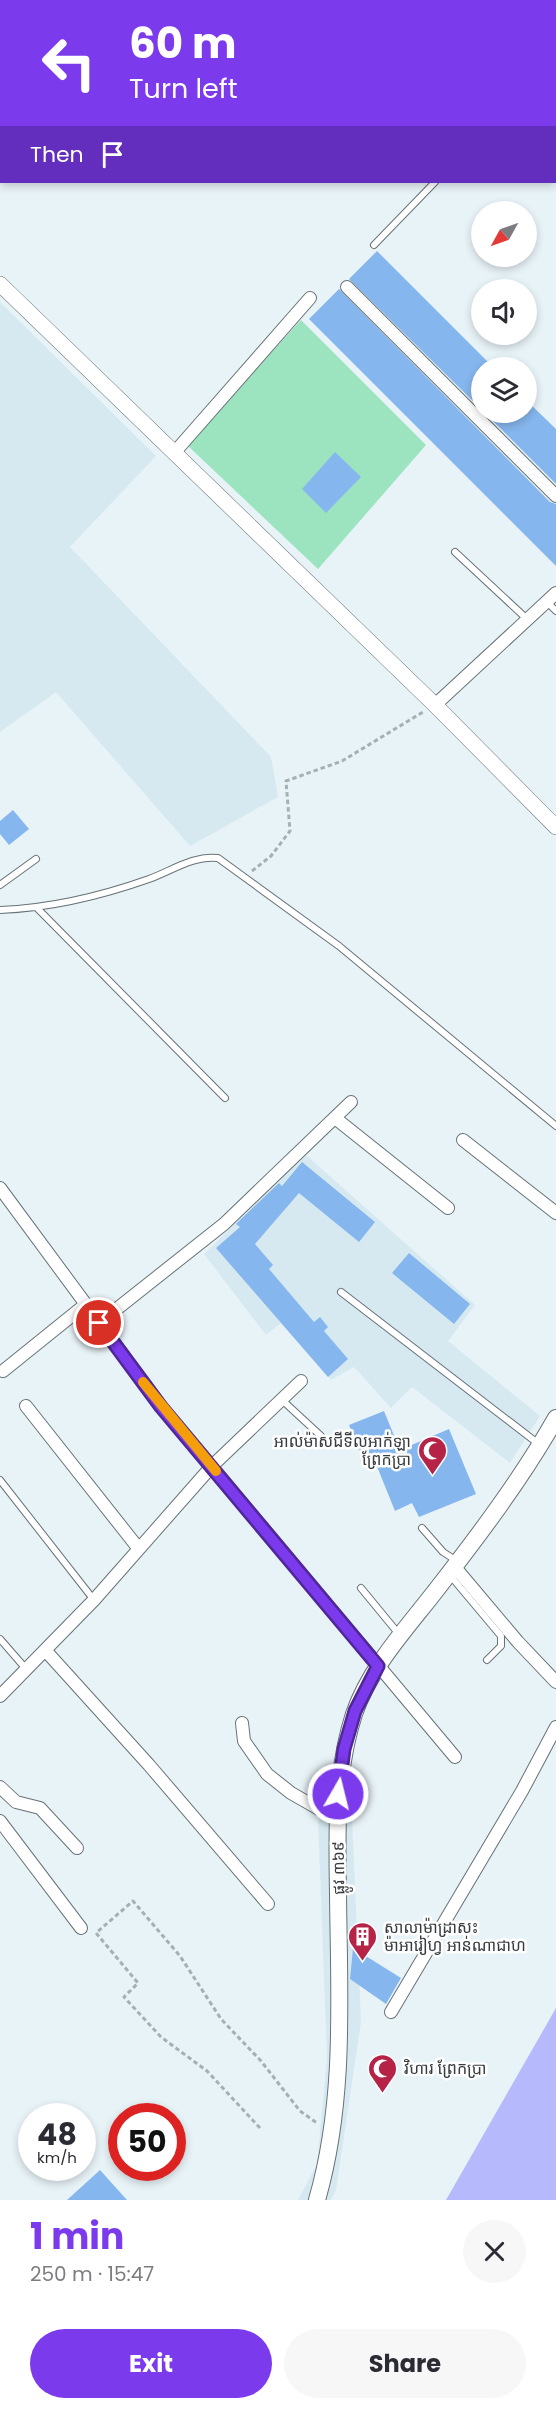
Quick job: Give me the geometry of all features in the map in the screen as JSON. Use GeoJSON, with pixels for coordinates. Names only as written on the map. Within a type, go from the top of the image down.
{"type":"FeatureCollection","features":[{"type":"Feature","properties":{"kind":"main road","name":"ផ្លូវ ៣៦៩"},"geometry":{"type":"LineString","coordinates":[[317,2200],[333,2136],[340,2044],[337,1808],[344,1749],[352,1721],[378,1666],[454,1567],[540,1446],[556,1418]]}},
{"type":"Feature","properties":{"kind":"street"},"geometry":{"type":"LineString","coordinates":[[0,284],[435,705],[556,827]]}},
{"type":"Feature","properties":{"kind":"street"},"geometry":{"type":"LineString","coordinates":[[347,287],[556,496]]}},
{"type":"Feature","properties":{"kind":"street"},"geometry":{"type":"LineString","coordinates":[[174,453],[310,298]]}},
{"type":"Feature","properties":{"kind":"street"},"geometry":{"type":"LineString","coordinates":[[435,705],[551,597]]}},
{"type":"Feature","properties":{"kind":"street"},"geometry":{"type":"LineString","coordinates":[[99,1323],[224,1224],[351,1101]]}},
{"type":"Feature","properties":{"kind":"street"},"geometry":{"type":"LineString","coordinates":[[335,1118],[448,1208]]}},
{"type":"Feature","properties":{"kind":"street"},"geometry":{"type":"LineString","coordinates":[[462,1140],[556,1213]]}},
{"type":"Feature","properties":{"kind":"street"},"geometry":{"type":"LineString","coordinates":[[0,1188],[161,1407],[455,1756]]}},
{"type":"Feature","properties":{"kind":"street"},"geometry":{"type":"LineString","coordinates":[[3,1371],[85,1305]]}},
{"type":"Feature","properties":{"kind":"street"},"geometry":{"type":"LineString","coordinates":[[0,1696],[94,1600],[212,1466],[301,1381]]}},
{"type":"Feature","properties":{"kind":"street"},"geometry":{"type":"LineString","coordinates":[[26,1406],[139,1549]]}},
{"type":"Feature","properties":{"kind":"street"},"geometry":{"type":"LineString","coordinates":[[454,1567],[518,1642],[556,1682]]}},
{"type":"Feature","properties":{"kind":"street"},"geometry":{"type":"LineString","coordinates":[[45,1650],[149,1765],[268,1904]]}},
{"type":"Feature","properties":{"kind":"street"},"geometry":{"type":"LineString","coordinates":[[242,1723],[244,1741],[267,1774],[291,1793],[319,1809],[337,1808]]}},
{"type":"Feature","properties":{"kind":"street"},"geometry":{"type":"LineString","coordinates":[[391,2012],[556,1727]]}},
{"type":"Feature","properties":{"kind":"street"},"geometry":{"type":"LineString","coordinates":[[0,1787],[16,1802],[40,1808],[77,1848]]}},
{"type":"Feature","properties":{"kind":"street"},"geometry":{"type":"LineString","coordinates":[[0,1821],[81,1928]]}},
{"type":"Feature","properties":{"kind":"lane"},"geometry":{"type":"LineString","coordinates":[[374,245],[434,183]]}},
{"type":"Feature","properties":{"kind":"lane"},"geometry":{"type":"LineString","coordinates":[[455,552],[527,620]]}},
{"type":"Feature","properties":{"kind":"lane"},"geometry":{"type":"LineString","coordinates":[[551,597],[556,611]]}},
{"type":"Feature","properties":{"kind":"lane"},"geometry":{"type":"LineString","coordinates":[[0,910],[38,909],[148,880],[199,859],[218,858],[339,946],[556,1126]]}},
{"type":"Feature","properties":{"kind":"lane"},"geometry":{"type":"LineString","coordinates":[[0,885],[36,859]]}},
{"type":"Feature","properties":{"kind":"lane"},"geometry":{"type":"LineString","coordinates":[[38,909],[225,1098]]}},
{"type":"Feature","properties":{"kind":"lane"},"geometry":{"type":"LineString","coordinates":[[341,1292],[540,1446]]}},
{"type":"Feature","properties":{"kind":"lane"},"geometry":{"type":"LineString","coordinates":[[281,1399],[321,1436]]}},
{"type":"Feature","properties":{"kind":"lane"},"geometry":{"type":"LineString","coordinates":[[0,1480],[94,1600]]}},
{"type":"Feature","properties":{"kind":"lane"},"geometry":{"type":"LineString","coordinates":[[422,1528],[444,1552],[501,1636],[501,1646],[487,1660]]}},
{"type":"Feature","properties":{"kind":"lane"},"geometry":{"type":"LineString","coordinates":[[361,1588],[401,1636]]}},
{"type":"Feature","properties":{"kind":"lane"},"geometry":{"type":"LineString","coordinates":[[0,1639],[27,1670]]}},
{"type":"Feature","properties":{"kind":"path"},"geometry":{"type":"LineString","coordinates":[[244,877],[271,856],[290,831],[286,781],[342,761],[435,705]]}},
{"type":"Feature","properties":{"kind":"path"},"geometry":{"type":"LineString","coordinates":[[260,2128],[207,2071],[161,2037],[124,1997],[138,1983],[96,1933],[133,1901],[180,1956],[221,2019],[261,2061],[300,2110],[333,2136]]}},
{"type":"Feature","properties":{"kind":"shaded area"},"geometry":{"type":"Polygon","coordinates":[[[0,302],[156,456],[70,547],[271,757],[278,797],[190,846],[56,692],[0,732],[0,302]]]}},
{"type":"Feature","properties":{"kind":"shaded area"},"geometry":{"type":"Polygon","coordinates":[[[306,1155],[475,1305],[448,1341],[540,1416],[510,1463],[412,1387],[391,1408],[354,1367],[331,1380],[281,1323],[266,1335],[204,1254],[306,1155]]]}},
{"type":"Feature","properties":{"kind":"shaded area"},"geometry":{"type":"Polygon","coordinates":[[[352,1818],[361,2022],[336,2190],[331,2200],[298,2200],[317,2164],[327,2058],[318,1819],[352,1818]]]}},
{"type":"Feature","properties":{"kind":"green space"},"geometry":{"type":"Polygon","coordinates":[[[301,320],[426,445],[318,569],[187,445],[301,320]]]}},
{"type":"Feature","properties":{"kind":"water"},"geometry":{"type":"Polygon","coordinates":[[[556,2008],[556,2200],[446,2200],[556,2008]]]}},
{"type":"Feature","properties":{"kind":"building"},"geometry":{"type":"Polygon","coordinates":[[[377,251],[483,357],[471,357],[471,399],[349,279],[377,251]]]}},
{"type":"Feature","properties":{"kind":"building"},"geometry":{"type":"Polygon","coordinates":[[[339,289],[550,502],[556,504],[556,566],[309,319],[339,289]]]}},
{"type":"Feature","properties":{"kind":"building"},"geometry":{"type":"Polygon","coordinates":[[[537,411],[556,429],[556,484],[495,423],[537,423],[537,411]]]}},
{"type":"Feature","properties":{"kind":"building"},"geometry":{"type":"Polygon","coordinates":[[[335,452],[361,477],[326,513],[302,489],[335,452]]]}},
{"type":"Feature","properties":{"kind":"building"},"geometry":{"type":"Polygon","coordinates":[[[13,810],[29,829],[9,845],[0,834],[0,821],[13,810]]]}},
{"type":"Feature","properties":{"kind":"building"},"geometry":{"type":"Polygon","coordinates":[[[302,1162],[375,1222],[359,1242],[299,1193],[255,1244],[273,1265],[269,1269],[314,1322],[320,1317],[328,1327],[324,1331],[348,1359],[328,1377],[216,1248],[240,1227],[236,1224],[279,1183],[282,1186],[302,1162]]]}},
{"type":"Feature","properties":{"kind":"building"},"geometry":{"type":"Polygon","coordinates":[[[409,1253],[470,1304],[454,1324],[392,1273],[409,1253]]]}},
{"type":"Feature","properties":{"kind":"building"},"geometry":{"type":"Polygon","coordinates":[[[384,1411],[400,1450],[449,1429],[476,1494],[419,1517],[412,1503],[395,1511],[374,1459],[365,1463],[349,1425],[384,1411]]]}},
{"type":"Feature","properties":{"kind":"building","name":"សាលាម៉ាដ្រាសះ ម៉ាអារៀហ្វ អាន់ណាជាហ"},"geometry":{"type":"Polygon","coordinates":[[[353,1948],[401,1978],[386,2004],[350,1979],[353,1948]]]}},
{"type":"Feature","properties":{"kind":"building"},"geometry":{"type":"Polygon","coordinates":[[[100,2170],[127,2200],[67,2200],[88,2181],[96,2181],[96,2174],[100,2170]]]}},
{"type":"Feature","properties":{"kind":"slow traffic"},"geometry":{"type":"LineString","coordinates":[[143,1382],[161,1407],[216,1471]]}},
{"type":"Feature","properties":{"kind":"place","name":"អាល់ម៉ាសជីទីលអាក់ឡា ព្រែកប្រា"},"geometry":{"type":"Point","coordinates":[432,1476]}},
{"type":"Feature","properties":{"kind":"place","name":"សាលាម៉ាដ្រាសះ ម៉ាអារៀហ្វ អាន់ណាជាហ"},"geometry":{"type":"Point","coordinates":[363,1962]}},
{"type":"Feature","properties":{"kind":"place","name":"វិហារ ព្រែកប្រា"},"geometry":{"type":"Point","coordinates":[383,2094]}},
{"type":"Feature","properties":{"kind":"route"},"geometry":{"type":"LineString","coordinates":[[99,1323],[161,1407],[378,1666],[355,1711],[344,1749],[338,1794]]}}]}
